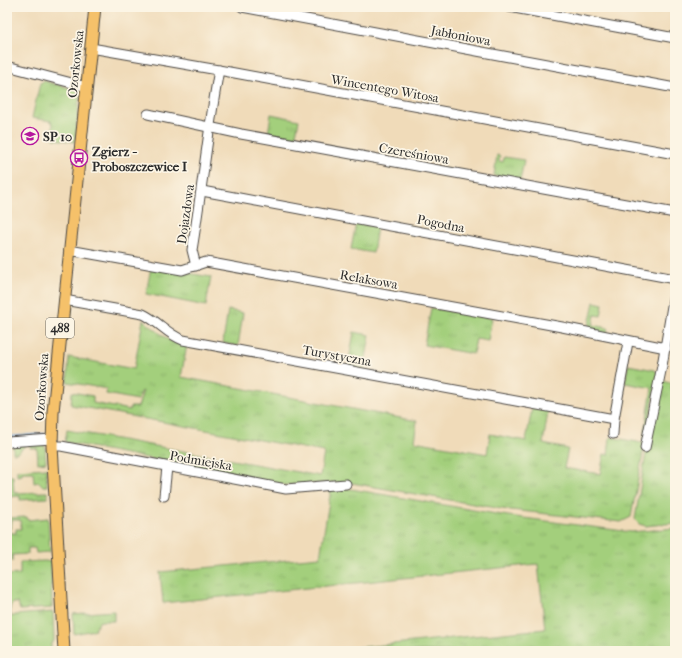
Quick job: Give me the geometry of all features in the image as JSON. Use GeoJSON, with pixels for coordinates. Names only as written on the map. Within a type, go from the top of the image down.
{"type":"FeatureCollection","features":[{"type":"Feature","properties":{"kind":"main road","name":"Ozorkowska"},"geometry":{"type":"LineString","coordinates":[[64,651],[52,443],[54,389],[95,7]]}},
{"type":"Feature","properties":{"kind":"street","name":"Jabłoniowa"},"geometry":{"type":"LineString","coordinates":[[242,7],[675,88]]}},
{"type":"Feature","properties":{"kind":"street"},"geometry":{"type":"LineString","coordinates":[[509,7],[675,38]]}},
{"type":"Feature","properties":{"kind":"street","name":"Wincentego Witosa"},"geometry":{"type":"LineString","coordinates":[[91,48],[219,70],[675,154]]}},
{"type":"Feature","properties":{"kind":"street"},"geometry":{"type":"LineString","coordinates":[[7,66],[87,87]]}},
{"type":"Feature","properties":{"kind":"street","name":"Dojazdowa"},"geometry":{"type":"LineString","coordinates":[[196,266],[192,250],[202,191],[210,119],[219,70]]}},
{"type":"Feature","properties":{"kind":"street","name":"Czereśniowa"},"geometry":{"type":"LineString","coordinates":[[148,114],[210,128],[675,213]]}},
{"type":"Feature","properties":{"kind":"street","name":"Pogodna"},"geometry":{"type":"LineString","coordinates":[[202,191],[675,279]]}},
{"type":"Feature","properties":{"kind":"street","name":"Relaksowa"},"geometry":{"type":"LineString","coordinates":[[69,250],[182,270],[206,262],[562,327],[628,342],[666,348]]}},
{"type":"Feature","properties":{"kind":"street"},"geometry":{"type":"LineString","coordinates":[[645,448],[666,348],[675,288]]}},
{"type":"Feature","properties":{"kind":"street","name":"Turystyczna"},"geometry":{"type":"LineString","coordinates":[[64,300],[143,314],[151,318],[173,336],[183,340],[614,419]]}},
{"type":"Feature","properties":{"kind":"street"},"geometry":{"type":"LineString","coordinates":[[612,434],[628,342]]}},
{"type":"Feature","properties":{"kind":"street","name":"Podmiejska"},"geometry":{"type":"LineString","coordinates":[[7,442],[52,443],[167,468],[286,489],[346,484]]}},
{"type":"Feature","properties":{"kind":"street"},"geometry":{"type":"LineString","coordinates":[[164,496],[167,468]]}},
{"type":"Feature","properties":{"kind":"green space"},"geometry":{"type":"Polygon","coordinates":[[[44,81],[80,91],[75,142],[54,139],[51,136],[53,124],[51,121],[32,118],[40,83],[44,81]]]}},
{"type":"Feature","properties":{"kind":"green space"},"geometry":{"type":"Polygon","coordinates":[[[271,114],[299,120],[295,139],[268,134],[271,114]]]}},
{"type":"Feature","properties":{"kind":"green space"},"geometry":{"type":"Polygon","coordinates":[[[497,155],[500,156],[499,161],[503,162],[504,157],[524,160],[520,181],[494,176],[497,155]]]}},
{"type":"Feature","properties":{"kind":"green space"},"geometry":{"type":"Polygon","coordinates":[[[356,223],[377,227],[373,253],[351,249],[356,223]]]}},
{"type":"Feature","properties":{"kind":"green space"},"geometry":{"type":"Polygon","coordinates":[[[151,267],[211,277],[206,306],[146,294],[151,267]]]}},
{"type":"Feature","properties":{"kind":"green space"},"geometry":{"type":"Polygon","coordinates":[[[594,302],[603,304],[601,316],[595,315],[593,325],[608,328],[607,333],[588,329],[594,302]]]}},
{"type":"Feature","properties":{"kind":"green space"},"geometry":{"type":"Polygon","coordinates":[[[431,308],[492,318],[488,341],[476,339],[473,354],[424,345],[431,308]]]}},
{"type":"Feature","properties":{"kind":"green space"},"geometry":{"type":"Polygon","coordinates":[[[228,310],[243,313],[238,346],[223,343],[228,310]]]}},
{"type":"Feature","properties":{"kind":"green space"},"geometry":{"type":"Polygon","coordinates":[[[143,320],[170,341],[187,345],[181,377],[417,421],[414,441],[487,454],[490,434],[526,441],[532,408],[548,411],[543,444],[568,449],[564,468],[600,474],[604,454],[608,455],[610,437],[643,443],[652,388],[625,383],[628,365],[655,370],[658,374],[631,517],[621,522],[502,509],[346,482],[285,485],[65,442],[67,430],[320,476],[324,452],[71,405],[72,392],[93,396],[93,403],[130,410],[130,407],[138,407],[143,391],[141,392],[138,400],[106,394],[107,389],[67,382],[69,357],[134,369],[143,320]]]}},
{"type":"Feature","properties":{"kind":"green space"},"geometry":{"type":"Polygon","coordinates":[[[354,332],[370,335],[364,369],[348,366],[354,332]]]}},
{"type":"Feature","properties":{"kind":"green space"},"geometry":{"type":"Polygon","coordinates":[[[662,381],[672,383],[671,390],[675,391],[675,523],[646,526],[639,524],[635,519],[646,453],[662,381]]]}},
{"type":"Feature","properties":{"kind":"green space"},"geometry":{"type":"Polygon","coordinates":[[[38,442],[45,446],[46,462],[38,463],[37,448],[30,448],[30,443],[38,442]]]}},
{"type":"Feature","properties":{"kind":"green space"},"geometry":{"type":"Polygon","coordinates":[[[13,444],[26,445],[17,453],[13,453],[13,444]]]}},
{"type":"Feature","properties":{"kind":"green space"},"geometry":{"type":"Polygon","coordinates":[[[46,468],[47,486],[43,486],[39,482],[34,483],[33,472],[22,472],[22,475],[17,476],[17,470],[46,468]]]}},
{"type":"Feature","properties":{"kind":"green space"},"geometry":{"type":"Polygon","coordinates":[[[7,476],[13,476],[14,493],[47,492],[47,498],[20,500],[20,496],[10,497],[10,506],[7,506],[7,476]]]}},
{"type":"Feature","properties":{"kind":"green space"},"geometry":{"type":"Polygon","coordinates":[[[345,488],[508,516],[631,532],[675,528],[675,651],[321,651],[545,629],[538,564],[163,603],[160,572],[320,557],[331,489],[345,488]]]}},
{"type":"Feature","properties":{"kind":"green space"},"geometry":{"type":"Polygon","coordinates":[[[27,517],[28,520],[48,518],[50,552],[36,553],[35,548],[28,548],[28,554],[12,555],[13,561],[7,561],[7,518],[27,517]],[[11,520],[10,533],[16,533],[16,529],[21,529],[20,520],[11,520]]]}},
{"type":"Feature","properties":{"kind":"green space"},"geometry":{"type":"Polygon","coordinates":[[[20,562],[51,562],[52,608],[20,610],[18,603],[13,603],[10,607],[11,616],[13,617],[14,615],[53,612],[54,641],[51,643],[51,651],[7,651],[7,575],[20,574],[20,562]]]}},
{"type":"Feature","properties":{"kind":"green space"},"geometry":{"type":"Polygon","coordinates":[[[114,611],[114,621],[100,621],[94,630],[74,634],[73,614],[114,611]]]}},
{"type":"Feature","properties":{"kind":"waterway"},"geometry":{"type":"LineString","coordinates":[[7,437],[44,434]]}},
{"type":"Feature","properties":{"kind":"place","name":"SP 10"},"geometry":{"type":"Point","coordinates":[30,136]}},
{"type":"Feature","properties":{"kind":"place","name":"Zgierz - Proboszczewice I"},"geometry":{"type":"Point","coordinates":[79,158]}}]}
